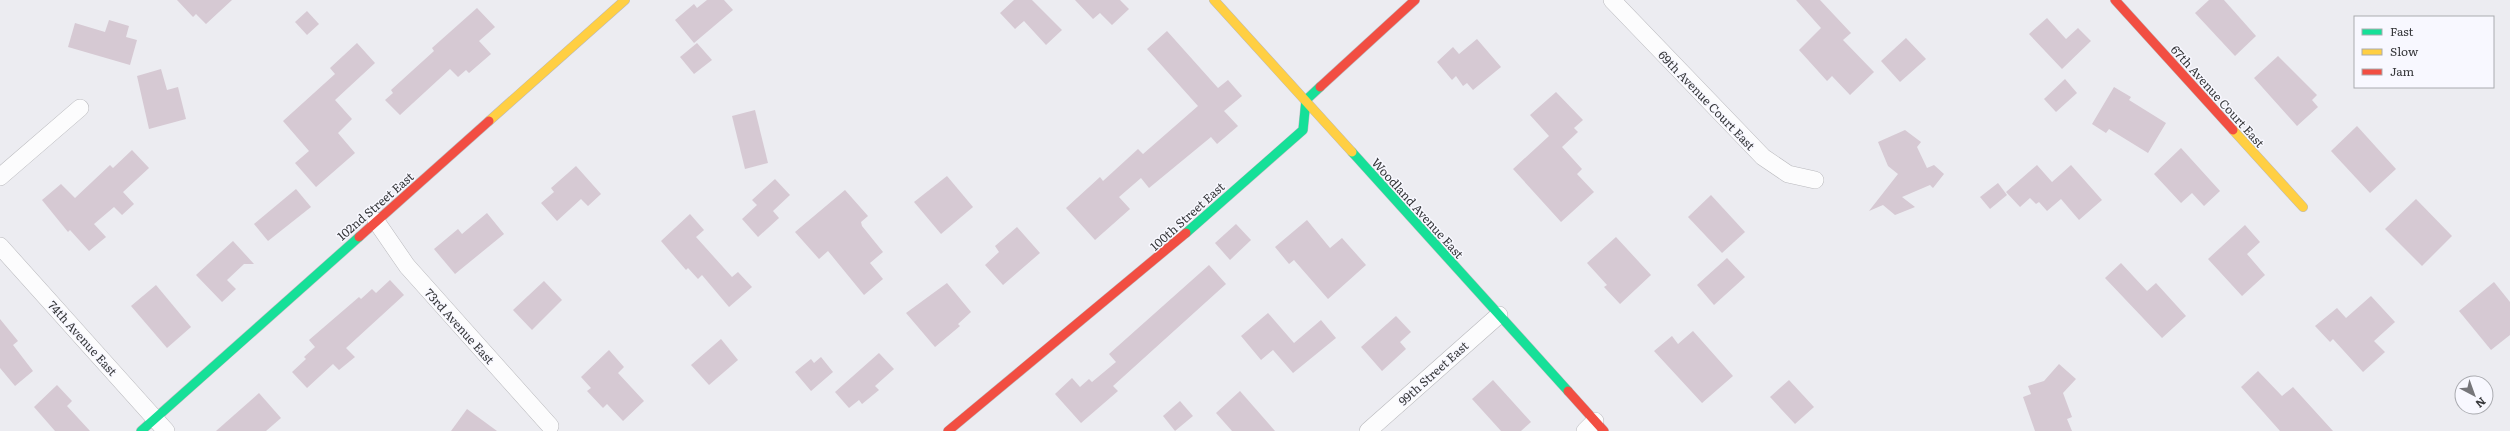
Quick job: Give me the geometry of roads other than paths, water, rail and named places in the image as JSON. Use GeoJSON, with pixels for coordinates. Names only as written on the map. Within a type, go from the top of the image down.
{"type":"FeatureCollection","features":[{"type":"Feature","properties":{"kind":"street","name":"102nd Street East"},"geometry":{"type":"LineString","coordinates":[[141,431],[161,425],[376,221],[625,0]]}},
{"type":"Feature","properties":{"kind":"street","name":"Woodland Avenue East"},"geometry":{"type":"LineString","coordinates":[[1214,0],[1499,315],[1595,428]]}},
{"type":"Feature","properties":{"kind":"street"},"geometry":{"type":"LineString","coordinates":[[1306,100],[1415,0]]}},
{"type":"Feature","properties":{"kind":"street","name":"69th Avenue Court East"},"geometry":{"type":"LineString","coordinates":[[1612,0],[1763,157],[1788,174],[1815,180]]}},
{"type":"Feature","properties":{"kind":"street","name":"67th Avenue Court East"},"geometry":{"type":"LineString","coordinates":[[2115,0],[2303,207]]}},
{"type":"Feature","properties":{"kind":"street","name":"100th Street East"},"geometry":{"type":"LineString","coordinates":[[948,431],[1155,261],[1303,130],[1306,100]]}},
{"type":"Feature","properties":{"kind":"street"},"geometry":{"type":"LineString","coordinates":[[0,177],[80,108]]}},
{"type":"Feature","properties":{"kind":"street","name":"73rd Avenue East"},"geometry":{"type":"LineString","coordinates":[[376,221],[407,266],[550,426]]}},
{"type":"Feature","properties":{"kind":"street","name":"74th Avenue East"},"geometry":{"type":"LineString","coordinates":[[0,246],[161,425]]}},
{"type":"Feature","properties":{"kind":"street","name":"99th Street East"},"geometry":{"type":"LineString","coordinates":[[1368,431],[1499,315]]}}]}
